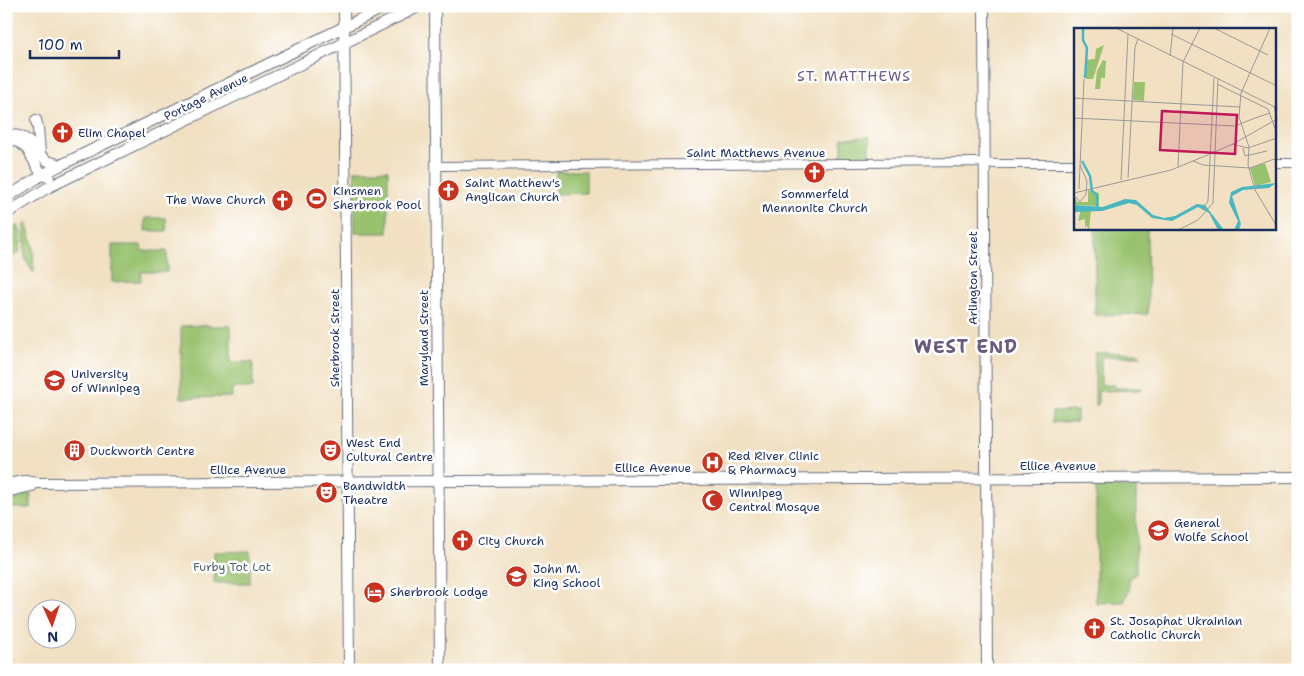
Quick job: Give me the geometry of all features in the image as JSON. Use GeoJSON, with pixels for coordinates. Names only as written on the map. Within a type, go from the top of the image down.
{"type":"FeatureCollection","features":[{"type":"Feature","properties":{"kind":"main road","name":"Sherbrook Street"},"geometry":{"type":"LineString","coordinates":[[344,6],[349,670]]}},
{"type":"Feature","properties":{"kind":"main road","name":"Portage Avenue"},"geometry":{"type":"LineString","coordinates":[[6,198],[61,165],[387,6]]}},
{"type":"Feature","properties":{"kind":"main road","name":"Portage Avenue"},"geometry":{"type":"LineString","coordinates":[[6,214],[61,181],[420,6]]}},
{"type":"Feature","properties":{"kind":"main road","name":"Maryland Street"},"geometry":{"type":"LineString","coordinates":[[435,6],[440,670]]}},
{"type":"Feature","properties":{"kind":"main road","name":"Arlington Street"},"geometry":{"type":"LineString","coordinates":[[984,6],[987,670]]}},
{"type":"Feature","properties":{"kind":"main road"},"geometry":{"type":"LineString","coordinates":[[10,135],[22,134],[29,130],[36,120],[40,154]]}},
{"type":"Feature","properties":{"kind":"main road"},"geometry":{"type":"LineString","coordinates":[[10,135],[25,138],[46,161],[61,165]]}},
{"type":"Feature","properties":{"kind":"main road"},"geometry":{"type":"LineString","coordinates":[[10,135],[27,149],[42,175],[61,181]]}},
{"type":"Feature","properties":{"kind":"main road","name":"Ellice Avenue"},"geometry":{"type":"LineString","coordinates":[[6,484],[25,481],[38,483],[438,482],[1298,477]]}},
{"type":"Feature","properties":{"kind":"main road","name":"Ellice Avenue"},"geometry":{"type":"LineString","coordinates":[[6,492],[38,483]]}},
{"type":"Feature","properties":{"kind":"street","name":"Saint Matthews Avenue"},"geometry":{"type":"LineString","coordinates":[[436,166],[975,162],[995,164],[1074,164]]}},
{"type":"Feature","properties":{"kind":"street"},"geometry":{"type":"LineString","coordinates":[[1276,163],[1298,163]]}},
{"type":"Feature","properties":{"kind":"green space"},"geometry":{"type":"Polygon","coordinates":[[[870,137],[870,157],[842,158],[842,138],[870,137]]]}},
{"type":"Feature","properties":{"kind":"green space"},"geometry":{"type":"Polygon","coordinates":[[[355,170],[388,170],[388,233],[355,233],[355,170]]]}},
{"type":"Feature","properties":{"kind":"green space"},"geometry":{"type":"Polygon","coordinates":[[[556,171],[586,171],[586,193],[556,194],[556,171]]]}},
{"type":"Feature","properties":{"kind":"green space"},"geometry":{"type":"Polygon","coordinates":[[[145,218],[166,218],[167,231],[145,231],[145,218]]]}},
{"type":"Feature","properties":{"kind":"green space"},"geometry":{"type":"Polygon","coordinates":[[[27,223],[33,246],[34,273],[26,261],[25,255],[23,226],[27,223]]]}},
{"type":"Feature","properties":{"kind":"green space"},"geometry":{"type":"Polygon","coordinates":[[[18,225],[22,237],[19,253],[6,260],[6,233],[18,225]]]}},
{"type":"Feature","properties":{"kind":"green space"},"geometry":{"type":"Polygon","coordinates":[[[1095,230],[1147,230],[1148,314],[1095,315],[1095,230]]]}},
{"type":"Feature","properties":{"kind":"green space"},"geometry":{"type":"Polygon","coordinates":[[[112,245],[141,245],[142,251],[167,251],[167,272],[141,272],[141,281],[112,282],[112,245]]]}},
{"type":"Feature","properties":{"kind":"green space"},"geometry":{"type":"Polygon","coordinates":[[[181,326],[231,326],[231,362],[253,362],[253,388],[232,388],[232,397],[181,398],[181,326]]]}},
{"type":"Feature","properties":{"kind":"green space"},"geometry":{"type":"Polygon","coordinates":[[[1095,353],[1140,353],[1141,356],[1101,357],[1101,385],[1115,385],[1115,388],[1142,388],[1142,390],[1098,391],[1098,405],[1095,405],[1095,353]]]}},
{"type":"Feature","properties":{"kind":"green space"},"geometry":{"type":"Polygon","coordinates":[[[1077,411],[1077,422],[1052,422],[1052,412],[1077,411]]]}},
{"type":"Feature","properties":{"kind":"green space"},"geometry":{"type":"Polygon","coordinates":[[[1096,487],[1136,487],[1136,574],[1129,578],[1129,590],[1124,602],[1096,603],[1096,487]]]}},
{"type":"Feature","properties":{"kind":"green space"},"geometry":{"type":"Polygon","coordinates":[[[31,494],[31,508],[6,508],[6,499],[31,494]]]}},
{"type":"Feature","properties":{"kind":"green space","name":"Furby Tot Lot"},"geometry":{"type":"Polygon","coordinates":[[[250,551],[250,583],[214,583],[214,552],[250,551]]]}},
{"type":"Feature","properties":{"kind":"place","name":"Elim Chapel"},"geometry":{"type":"Point","coordinates":[62,133]}},
{"type":"Feature","properties":{"kind":"place","name":"Sommerfeld Mennonite Church"},"geometry":{"type":"Point","coordinates":[815,173]}},
{"type":"Feature","properties":{"kind":"place","name":"Saint Matthew's Anglican Church"},"geometry":{"type":"Point","coordinates":[449,190]}},
{"type":"Feature","properties":{"kind":"place","name":"Kinsmen Sherbrook Pool"},"geometry":{"type":"Point","coordinates":[317,198]}},
{"type":"Feature","properties":{"kind":"place","name":"The Wave Church"},"geometry":{"type":"Point","coordinates":[282,200]}},
{"type":"Feature","properties":{"kind":"place","name":"University of Winnipeg"},"geometry":{"type":"Point","coordinates":[55,381]}},
{"type":"Feature","properties":{"kind":"place","name":"West End Cultural Centre"},"geometry":{"type":"Point","coordinates":[330,450]}},
{"type":"Feature","properties":{"kind":"place","name":"Duckworth Centre"},"geometry":{"type":"Point","coordinates":[74,451]}},
{"type":"Feature","properties":{"kind":"place","name":"Red River Clinic & Pharmacy"},"geometry":{"type":"Point","coordinates":[712,463]}},
{"type":"Feature","properties":{"kind":"place","name":"Bandwidth Theatre"},"geometry":{"type":"Point","coordinates":[327,493]}},
{"type":"Feature","properties":{"kind":"place","name":"Winnipeg Central Mosque"},"geometry":{"type":"Point","coordinates":[713,500]}},
{"type":"Feature","properties":{"kind":"place","name":"General Wolfe School"},"geometry":{"type":"Point","coordinates":[1158,530]}},
{"type":"Feature","properties":{"kind":"place","name":"City Church"},"geometry":{"type":"Point","coordinates":[462,541]}},
{"type":"Feature","properties":{"kind":"place","name":"John M. King School"},"geometry":{"type":"Point","coordinates":[517,576]}},
{"type":"Feature","properties":{"kind":"place","name":"Sherbrook Lodge"},"geometry":{"type":"Point","coordinates":[374,592]}},
{"type":"Feature","properties":{"kind":"place","name":"St. Josaphat Ukrainian Catholic Church"},"geometry":{"type":"Point","coordinates":[1094,628]}},
{"type":"Feature","properties":{"kind":"district","name":"ST. MATTHEWS"},"geometry":{"type":"Point","coordinates":[854,76]}},
{"type":"Feature","properties":{"kind":"district","name":"WEST END"},"geometry":{"type":"Point","coordinates":[966,347]}}]}
